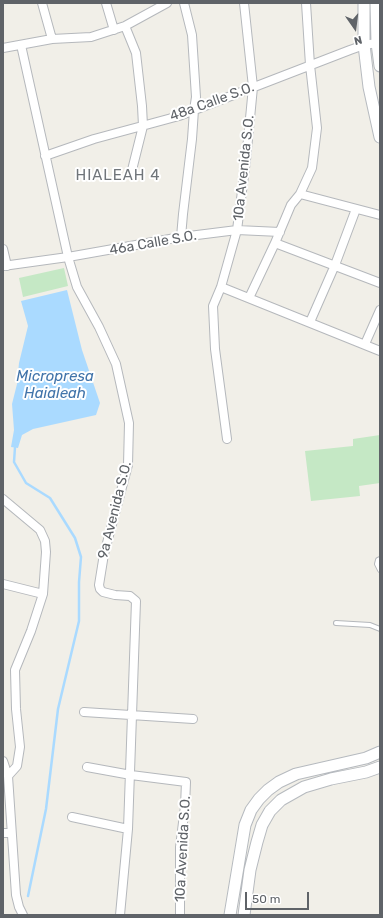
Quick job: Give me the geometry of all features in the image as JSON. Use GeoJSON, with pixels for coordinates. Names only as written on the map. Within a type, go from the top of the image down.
{"type":"FeatureCollection","features":[{"type":"Feature","properties":{"kind":"main road"},"geometry":{"type":"LineString","coordinates":[[364,3],[364,45],[370,87],[380,137]]}},
{"type":"Feature","properties":{"kind":"main road"},"geometry":{"type":"LineString","coordinates":[[376,3],[377,43],[380,61]]}},
{"type":"Feature","properties":{"kind":"main road"},"geometry":{"type":"LineString","coordinates":[[230,915],[245,825],[251,810],[259,799],[279,782],[296,774],[366,758],[380,752]]}},
{"type":"Feature","properties":{"kind":"main road"},"geometry":{"type":"LineString","coordinates":[[244,915],[250,870],[262,825],[270,811],[281,800],[304,786],[366,772],[380,767]]}},
{"type":"Feature","properties":{"kind":"street"},"geometry":{"type":"LineString","coordinates":[[42,3],[52,39]]}},
{"type":"Feature","properties":{"kind":"street"},"geometry":{"type":"LineString","coordinates":[[106,3],[114,30]]}},
{"type":"Feature","properties":{"kind":"street"},"geometry":{"type":"LineString","coordinates":[[3,48],[52,39],[91,37],[125,26],[167,3]]}},
{"type":"Feature","properties":{"kind":"street"},"geometry":{"type":"LineString","coordinates":[[181,237],[196,97],[192,35],[184,3]]}},
{"type":"Feature","properties":{"kind":"street","name":"10a Avenida S.O."},"geometry":{"type":"LineString","coordinates":[[227,439],[215,349],[213,306],[221,287],[237,230],[246,160],[253,87],[244,3]]}},
{"type":"Feature","properties":{"kind":"street"},"geometry":{"type":"LineString","coordinates":[[249,298],[291,205],[300,194],[312,168],[317,128],[310,65],[306,3]]}},
{"type":"Feature","properties":{"kind":"street"},"geometry":{"type":"LineString","coordinates":[[125,26],[136,53],[141,91],[143,126],[131,174]]}},
{"type":"Feature","properties":{"kind":"street","name":"48a Calle S.O."},"geometry":{"type":"LineString","coordinates":[[45,156],[94,139],[179,116],[364,45],[377,43]]}},
{"type":"Feature","properties":{"kind":"street"},"geometry":{"type":"LineString","coordinates":[[21,45],[68,257]]}},
{"type":"Feature","properties":{"kind":"street"},"geometry":{"type":"LineString","coordinates":[[300,194],[380,215]]}},
{"type":"Feature","properties":{"kind":"street"},"geometry":{"type":"LineString","coordinates":[[310,322],[335,265],[356,209]]}},
{"type":"Feature","properties":{"kind":"street","name":"46a Calle S.O."},"geometry":{"type":"LineString","coordinates":[[5,266],[68,257],[181,237],[237,230],[280,232]]}},
{"type":"Feature","properties":{"kind":"street"},"geometry":{"type":"LineString","coordinates":[[275,243],[380,283]]}},
{"type":"Feature","properties":{"kind":"street"},"geometry":{"type":"LineString","coordinates":[[3,249],[5,266]]}},
{"type":"Feature","properties":{"kind":"street","name":"9a Avenida S.O."},"geometry":{"type":"LineString","coordinates":[[68,257],[77,287],[99,327],[116,364],[129,423],[128,466],[104,554],[98,586],[103,592],[115,595],[130,596],[136,601],[131,715]]}},
{"type":"Feature","properties":{"kind":"street"},"geometry":{"type":"LineString","coordinates":[[221,287],[380,351]]}},
{"type":"Feature","properties":{"kind":"street"},"geometry":{"type":"LineString","coordinates":[[365,344],[380,310]]}},
{"type":"Feature","properties":{"kind":"street"},"geometry":{"type":"LineString","coordinates":[[3,499],[40,530],[45,540],[46,552],[43,594],[31,631],[15,670],[16,708],[20,747],[17,766],[8,776]]}},
{"type":"Feature","properties":{"kind":"street"},"geometry":{"type":"LineString","coordinates":[[3,584],[43,594]]}},
{"type":"Feature","properties":{"kind":"street"},"geometry":{"type":"LineString","coordinates":[[84,712],[193,719]]}},
{"type":"Feature","properties":{"kind":"street"},"geometry":{"type":"LineString","coordinates":[[120,915],[128,829],[131,715]]}},
{"type":"Feature","properties":{"kind":"street"},"geometry":{"type":"LineString","coordinates":[[3,761],[8,776],[7,833],[16,895],[23,914]]}},
{"type":"Feature","properties":{"kind":"street"},"geometry":{"type":"LineString","coordinates":[[87,767],[130,775]]}},
{"type":"Feature","properties":{"kind":"street","name":"10a Avenida S.O."},"geometry":{"type":"LineString","coordinates":[[130,775],[186,782],[185,806],[180,847],[180,915]]}},
{"type":"Feature","properties":{"kind":"street"},"geometry":{"type":"LineString","coordinates":[[72,816],[128,829]]}},
{"type":"Feature","properties":{"kind":"lane"},"geometry":{"type":"LineString","coordinates":[[380,559],[378,560],[377,564],[380,570]]}},
{"type":"Feature","properties":{"kind":"lane"},"geometry":{"type":"LineString","coordinates":[[336,623],[370,625],[380,630]]}},
{"type":"Feature","properties":{"kind":"green space"},"geometry":{"type":"Polygon","coordinates":[[[64,268],[68,286],[23,297],[19,278],[64,268]]]}},
{"type":"Feature","properties":{"kind":"green space"},"geometry":{"type":"Polygon","coordinates":[[[380,435],[380,483],[359,486],[360,496],[311,501],[305,451],[353,446],[353,439],[380,435]]]}},
{"type":"Feature","properties":{"kind":"water","name":"Micropresa Haialeah"},"geometry":{"type":"Polygon","coordinates":[[[67,290],[82,350],[100,403],[96,415],[33,429],[22,435],[18,448],[11,447],[14,430],[12,404],[17,384],[19,363],[28,326],[21,301],[67,290]]]}},
{"type":"Feature","properties":{"kind":"waterway"},"geometry":{"type":"LineString","coordinates":[[15,447],[14,462],[26,483],[50,498],[75,538],[81,557],[79,582],[79,621],[58,709],[46,809],[28,896]]}},
{"type":"Feature","properties":{"kind":"district","name":"HIALEAH 4"},"geometry":{"type":"Point","coordinates":[118,176]}}]}
